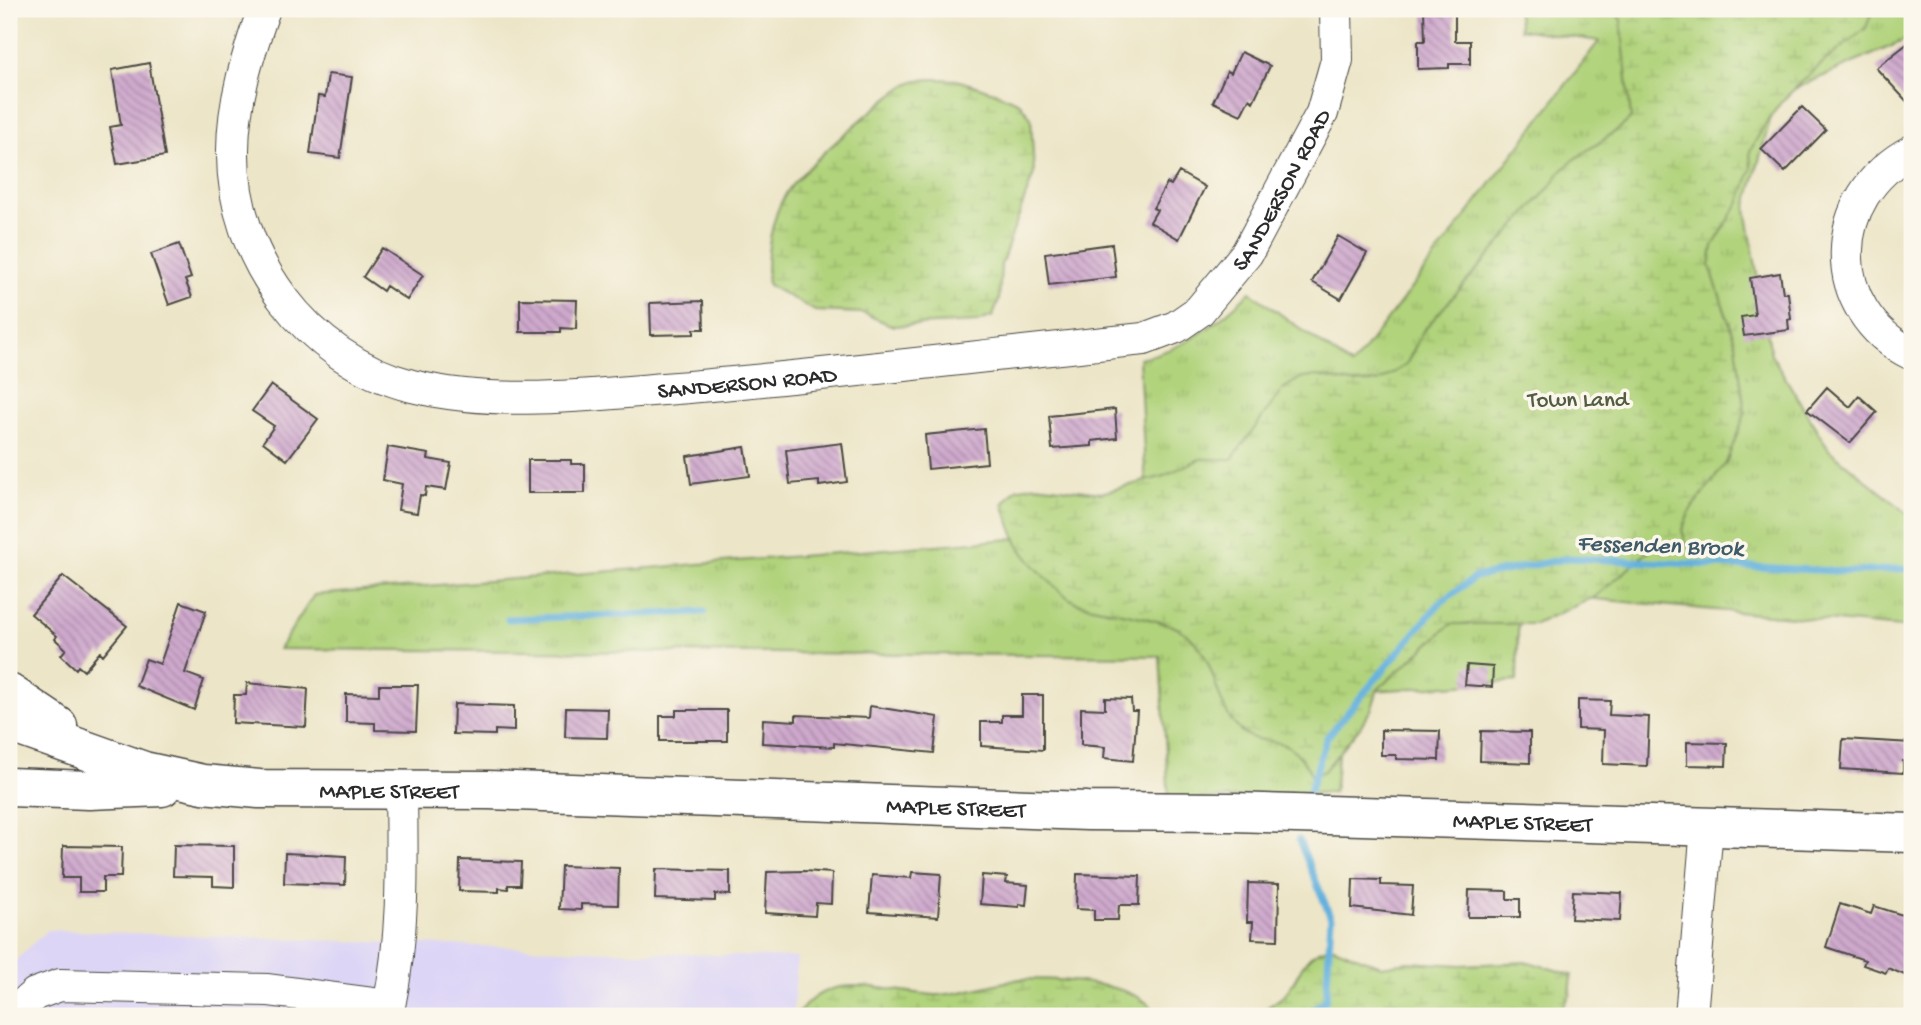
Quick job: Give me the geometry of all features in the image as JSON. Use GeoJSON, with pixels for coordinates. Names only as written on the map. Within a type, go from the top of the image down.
{"type":"FeatureCollection","features":[{"type":"Feature","properties":{"kind":"main road"},"geometry":{"type":"LineString","coordinates":[[9,693],[64,730],[144,771]]}},
{"type":"Feature","properties":{"kind":"main road","name":"MAPLE STREET"},"geometry":{"type":"LineString","coordinates":[[9,723],[144,771],[203,784],[327,791],[488,790],[600,797],[1912,833]]}},
{"type":"Feature","properties":{"kind":"main road"},"geometry":{"type":"LineString","coordinates":[[9,788],[89,790],[203,784]]}},
{"type":"Feature","properties":{"kind":"street","name":"SANDERSON ROAD"},"geometry":{"type":"LineString","coordinates":[[264,9],[243,78],[233,150],[235,187],[243,223],[261,263],[291,308],[312,332],[353,363],[411,386],[480,397],[601,394],[745,382],[1144,339],[1176,327],[1199,311],[1233,274],[1322,113],[1337,60],[1335,9]]}},
{"type":"Feature","properties":{"kind":"street"},"geometry":{"type":"LineString","coordinates":[[1912,151],[1879,174],[1863,194],[1850,228],[1847,266],[1853,290],[1863,312],[1879,332],[1912,354]]}},
{"type":"Feature","properties":{"kind":"street"},"geometry":{"type":"LineString","coordinates":[[10,1016],[35,994],[60,985],[268,990],[389,1006],[397,968],[402,892],[401,791]]}},
{"type":"Feature","properties":{"kind":"street"},"geometry":{"type":"LineString","coordinates":[[1691,1016],[1707,827]]}},
{"type":"Feature","properties":{"kind":"shaded area"},"geometry":{"type":"Polygon","coordinates":[[[47,930],[797,958],[793,1016],[9,1016],[9,967],[47,930]]]}},
{"type":"Feature","properties":{"kind":"green space","name":"Town Land"},"geometry":{"type":"Polygon","coordinates":[[[1517,9],[1912,9],[1912,37],[1776,97],[1746,209],[1771,354],[1829,450],[1912,517],[1912,628],[1519,592],[1517,681],[1345,693],[1334,792],[1169,801],[1160,656],[279,649],[314,595],[1148,528],[1139,358],[1186,342],[1225,315],[1250,292],[1352,366],[1599,41],[1520,29],[1517,9]]]}},
{"type":"Feature","properties":{"kind":"green space"},"geometry":{"type":"Polygon","coordinates":[[[1613,9],[1873,9],[1866,28],[1815,69],[1782,101],[1764,126],[1750,151],[1751,170],[1740,201],[1713,246],[1710,266],[1736,344],[1745,414],[1726,463],[1690,511],[1682,530],[1687,548],[1668,543],[1655,546],[1595,597],[1535,624],[1451,624],[1378,689],[1372,708],[1360,727],[1324,771],[1312,776],[1293,749],[1255,738],[1236,726],[1223,704],[1205,657],[1185,633],[1161,622],[1078,603],[1055,586],[1022,550],[1003,504],[1016,489],[1036,485],[1101,493],[1164,476],[1200,459],[1232,459],[1283,389],[1299,379],[1317,376],[1352,383],[1378,382],[1406,365],[1423,331],[1560,173],[1631,118],[1621,20],[1613,9]]]}},
{"type":"Feature","properties":{"kind":"green space"},"geometry":{"type":"Polygon","coordinates":[[[957,80],[997,93],[1020,103],[1031,118],[1034,173],[1001,265],[999,300],[993,316],[977,322],[893,326],[863,313],[815,311],[768,285],[768,250],[773,225],[781,202],[795,181],[866,116],[901,89],[912,82],[957,80]]]}},
{"type":"Feature","properties":{"kind":"green space"},"geometry":{"type":"Polygon","coordinates":[[[1334,947],[1381,966],[1409,962],[1461,965],[1529,962],[1572,975],[1570,996],[1556,1016],[1256,1016],[1283,996],[1308,959],[1323,949],[1334,947]]]}},
{"type":"Feature","properties":{"kind":"green space"},"geometry":{"type":"Polygon","coordinates":[[[1020,979],[1074,981],[1116,988],[1148,1004],[1157,1016],[797,1016],[810,1001],[825,991],[842,987],[860,986],[935,995],[1020,979]]]}},
{"type":"Feature","properties":{"kind":"building"},"geometry":{"type":"Polygon","coordinates":[[[1424,9],[1455,9],[1455,41],[1470,41],[1470,64],[1418,69],[1418,41],[1425,41],[1424,9]]]}},
{"type":"Feature","properties":{"kind":"building"},"geometry":{"type":"Polygon","coordinates":[[[1912,40],[1912,107],[1876,68],[1912,40]]]}},
{"type":"Feature","properties":{"kind":"building"},"geometry":{"type":"Polygon","coordinates":[[[1241,52],[1270,66],[1253,102],[1249,99],[1241,115],[1213,102],[1227,71],[1231,73],[1241,52]]]}},
{"type":"Feature","properties":{"kind":"building"},"geometry":{"type":"Polygon","coordinates":[[[149,63],[165,156],[117,164],[110,127],[121,125],[112,70],[149,63]]]}},
{"type":"Feature","properties":{"kind":"building"},"geometry":{"type":"Polygon","coordinates":[[[328,74],[352,77],[340,158],[310,154],[318,96],[325,97],[328,74]]]}},
{"type":"Feature","properties":{"kind":"building"},"geometry":{"type":"Polygon","coordinates":[[[1802,107],[1826,130],[1785,172],[1761,149],[1802,107]]]}},
{"type":"Feature","properties":{"kind":"building"},"geometry":{"type":"Polygon","coordinates":[[[1179,172],[1205,187],[1179,239],[1150,222],[1157,210],[1153,208],[1167,183],[1171,185],[1179,172]]]}},
{"type":"Feature","properties":{"kind":"building"},"geometry":{"type":"Polygon","coordinates":[[[1338,236],[1367,253],[1341,299],[1312,282],[1338,236]]]}},
{"type":"Feature","properties":{"kind":"building"},"geometry":{"type":"Polygon","coordinates":[[[179,244],[191,278],[185,280],[192,297],[169,305],[151,254],[179,244]]]}},
{"type":"Feature","properties":{"kind":"building"},"geometry":{"type":"Polygon","coordinates":[[[1112,244],[1116,277],[1049,285],[1045,253],[1112,244]]]}},
{"type":"Feature","properties":{"kind":"building"},"geometry":{"type":"Polygon","coordinates":[[[382,248],[423,275],[407,300],[386,286],[383,291],[363,277],[382,248]]]}},
{"type":"Feature","properties":{"kind":"building"},"geometry":{"type":"Polygon","coordinates":[[[1780,273],[1783,293],[1788,293],[1791,319],[1788,320],[1789,330],[1744,336],[1741,317],[1755,315],[1750,278],[1780,273]]]}},
{"type":"Feature","properties":{"kind":"building"},"geometry":{"type":"Polygon","coordinates":[[[520,299],[577,300],[576,329],[561,328],[561,332],[520,332],[520,299]]]}},
{"type":"Feature","properties":{"kind":"building"},"geometry":{"type":"Polygon","coordinates":[[[703,301],[704,329],[694,329],[694,334],[651,335],[650,303],[703,301]]]}},
{"type":"Feature","properties":{"kind":"building"},"geometry":{"type":"Polygon","coordinates":[[[271,385],[318,419],[287,460],[263,442],[274,426],[252,411],[271,385]]]}},
{"type":"Feature","properties":{"kind":"building"},"geometry":{"type":"Polygon","coordinates":[[[1827,387],[1850,407],[1859,396],[1877,412],[1850,443],[1807,410],[1827,387]]]}},
{"type":"Feature","properties":{"kind":"building"},"geometry":{"type":"Polygon","coordinates":[[[1115,409],[1117,438],[1092,441],[1092,446],[1052,449],[1049,416],[1115,409]]]}},
{"type":"Feature","properties":{"kind":"building"},"geometry":{"type":"Polygon","coordinates":[[[984,429],[987,463],[928,469],[925,435],[984,429]]]}},
{"type":"Feature","properties":{"kind":"building"},"geometry":{"type":"Polygon","coordinates":[[[842,443],[847,482],[819,486],[819,481],[790,484],[786,450],[842,443]]]}},
{"type":"Feature","properties":{"kind":"building"},"geometry":{"type":"Polygon","coordinates":[[[388,447],[429,454],[428,459],[451,463],[446,490],[426,487],[425,496],[420,495],[417,513],[398,510],[402,484],[383,480],[388,447]]]}},
{"type":"Feature","properties":{"kind":"building"},"geometry":{"type":"Polygon","coordinates":[[[745,447],[750,476],[691,484],[687,456],[745,447]]]}},
{"type":"Feature","properties":{"kind":"building"},"geometry":{"type":"Polygon","coordinates":[[[528,460],[571,460],[571,464],[585,464],[585,493],[528,493],[528,460]]]}},
{"type":"Feature","properties":{"kind":"building"},"geometry":{"type":"Polygon","coordinates":[[[63,576],[127,626],[103,655],[100,652],[84,671],[78,666],[76,669],[61,655],[66,649],[55,639],[57,636],[31,614],[63,576]]]}},
{"type":"Feature","properties":{"kind":"building"},"geometry":{"type":"Polygon","coordinates":[[[181,602],[206,611],[185,673],[204,680],[194,710],[136,686],[146,659],[160,664],[181,602]]]}},
{"type":"Feature","properties":{"kind":"building"},"geometry":{"type":"Polygon","coordinates":[[[1467,665],[1493,667],[1492,687],[1465,685],[1467,665]]]}},
{"type":"Feature","properties":{"kind":"building"},"geometry":{"type":"Polygon","coordinates":[[[247,683],[308,689],[306,727],[233,723],[234,695],[246,695],[247,683]]]}},
{"type":"Feature","properties":{"kind":"building"},"geometry":{"type":"Polygon","coordinates":[[[379,685],[418,685],[416,731],[375,730],[375,723],[346,722],[346,694],[379,695],[379,685]]]}},
{"type":"Feature","properties":{"kind":"building"},"geometry":{"type":"Polygon","coordinates":[[[1022,695],[1043,695],[1043,750],[981,746],[981,722],[1002,722],[1002,715],[1022,715],[1022,695]]]}},
{"type":"Feature","properties":{"kind":"building"},"geometry":{"type":"Polygon","coordinates":[[[1105,698],[1131,699],[1132,711],[1137,711],[1133,761],[1104,758],[1105,747],[1081,745],[1081,708],[1105,709],[1105,698]]]}},
{"type":"Feature","properties":{"kind":"building"},"geometry":{"type":"Polygon","coordinates":[[[1578,700],[1610,701],[1609,715],[1649,717],[1647,766],[1603,764],[1604,730],[1578,729],[1578,700]]]}},
{"type":"Feature","properties":{"kind":"building"},"geometry":{"type":"Polygon","coordinates":[[[454,704],[514,706],[514,731],[495,730],[495,735],[453,734],[454,704]]]}},
{"type":"Feature","properties":{"kind":"building"},"geometry":{"type":"Polygon","coordinates":[[[870,706],[938,717],[934,753],[834,743],[834,747],[762,743],[763,719],[796,721],[796,715],[869,718],[870,706]]]}},
{"type":"Feature","properties":{"kind":"building"},"geometry":{"type":"Polygon","coordinates":[[[566,708],[608,709],[607,738],[565,737],[566,708]]]}},
{"type":"Feature","properties":{"kind":"building"},"geometry":{"type":"Polygon","coordinates":[[[676,710],[727,710],[727,741],[660,741],[660,716],[676,716],[676,710]]]}},
{"type":"Feature","properties":{"kind":"building"},"geometry":{"type":"Polygon","coordinates":[[[1381,730],[1440,731],[1439,760],[1396,759],[1396,755],[1381,755],[1381,730]]]}},
{"type":"Feature","properties":{"kind":"building"},"geometry":{"type":"Polygon","coordinates":[[[1481,731],[1530,732],[1530,763],[1480,761],[1481,731]]]}},
{"type":"Feature","properties":{"kind":"building"},"geometry":{"type":"Polygon","coordinates":[[[1843,739],[1912,743],[1912,762],[1903,761],[1903,773],[1841,769],[1843,739]]]}},
{"type":"Feature","properties":{"kind":"building"},"geometry":{"type":"Polygon","coordinates":[[[1687,742],[1727,743],[1726,766],[1687,765],[1687,742]]]}},
{"type":"Feature","properties":{"kind":"building"},"geometry":{"type":"Polygon","coordinates":[[[174,845],[234,846],[234,887],[213,886],[213,877],[173,876],[174,845]]]}},
{"type":"Feature","properties":{"kind":"building"},"geometry":{"type":"Polygon","coordinates":[[[63,846],[122,847],[121,877],[103,877],[103,892],[79,892],[79,878],[62,878],[63,846]]]}},
{"type":"Feature","properties":{"kind":"building"},"geometry":{"type":"Polygon","coordinates":[[[285,853],[346,856],[345,885],[284,883],[285,853]]]}},
{"type":"Feature","properties":{"kind":"building"},"geometry":{"type":"Polygon","coordinates":[[[460,860],[521,862],[520,885],[508,885],[508,889],[499,888],[499,892],[459,891],[460,860]]]}},
{"type":"Feature","properties":{"kind":"building"},"geometry":{"type":"Polygon","coordinates":[[[561,866],[619,868],[618,905],[581,904],[581,910],[559,909],[561,866]]]}},
{"type":"Feature","properties":{"kind":"building"},"geometry":{"type":"Polygon","coordinates":[[[656,869],[730,871],[730,895],[715,894],[715,901],[655,899],[656,869]]]}},
{"type":"Feature","properties":{"kind":"building"},"geometry":{"type":"Polygon","coordinates":[[[767,872],[832,873],[831,904],[816,903],[815,916],[765,913],[767,872]]]}},
{"type":"Feature","properties":{"kind":"building"},"geometry":{"type":"Polygon","coordinates":[[[912,872],[941,874],[938,917],[869,912],[872,875],[911,878],[912,872]]]}},
{"type":"Feature","properties":{"kind":"building"},"geometry":{"type":"Polygon","coordinates":[[[1077,874],[1140,876],[1139,905],[1119,905],[1118,920],[1094,920],[1094,910],[1076,909],[1077,874]]]}},
{"type":"Feature","properties":{"kind":"building"},"geometry":{"type":"Polygon","coordinates":[[[982,875],[1007,877],[1006,883],[1028,885],[1026,905],[1019,904],[1019,907],[980,904],[982,875]]]}},
{"type":"Feature","properties":{"kind":"building"},"geometry":{"type":"Polygon","coordinates":[[[1353,879],[1381,880],[1381,885],[1413,886],[1411,915],[1352,908],[1353,879]]]}},
{"type":"Feature","properties":{"kind":"building"},"geometry":{"type":"Polygon","coordinates":[[[1248,883],[1279,884],[1278,940],[1252,939],[1253,922],[1247,922],[1248,883]]]}},
{"type":"Feature","properties":{"kind":"building"},"geometry":{"type":"Polygon","coordinates":[[[1469,890],[1507,891],[1507,899],[1520,899],[1520,917],[1468,917],[1469,890]]]}},
{"type":"Feature","properties":{"kind":"building"},"geometry":{"type":"Polygon","coordinates":[[[1573,891],[1622,893],[1620,921],[1571,919],[1573,891]]]}},
{"type":"Feature","properties":{"kind":"building"},"geometry":{"type":"Polygon","coordinates":[[[1840,904],[1871,914],[1874,906],[1912,918],[1912,978],[1888,968],[1886,973],[1863,965],[1865,960],[1826,947],[1840,904]]]}},
{"type":"Feature","properties":{"kind":"waterway","name":"Fessenden Brook"},"geometry":{"type":"LineString","coordinates":[[1309,793],[1327,737],[1439,604],[1475,577],[1569,558],[1856,572],[1912,568]]}},
{"type":"Feature","properties":{"kind":"waterway"},"geometry":{"type":"LineString","coordinates":[[508,619],[704,612]]}},
{"type":"Feature","properties":{"kind":"waterway","name":"Fessenden Brook"},"geometry":{"type":"LineString","coordinates":[[1299,840],[1331,918],[1326,1000],[1304,1016]]}}]}
